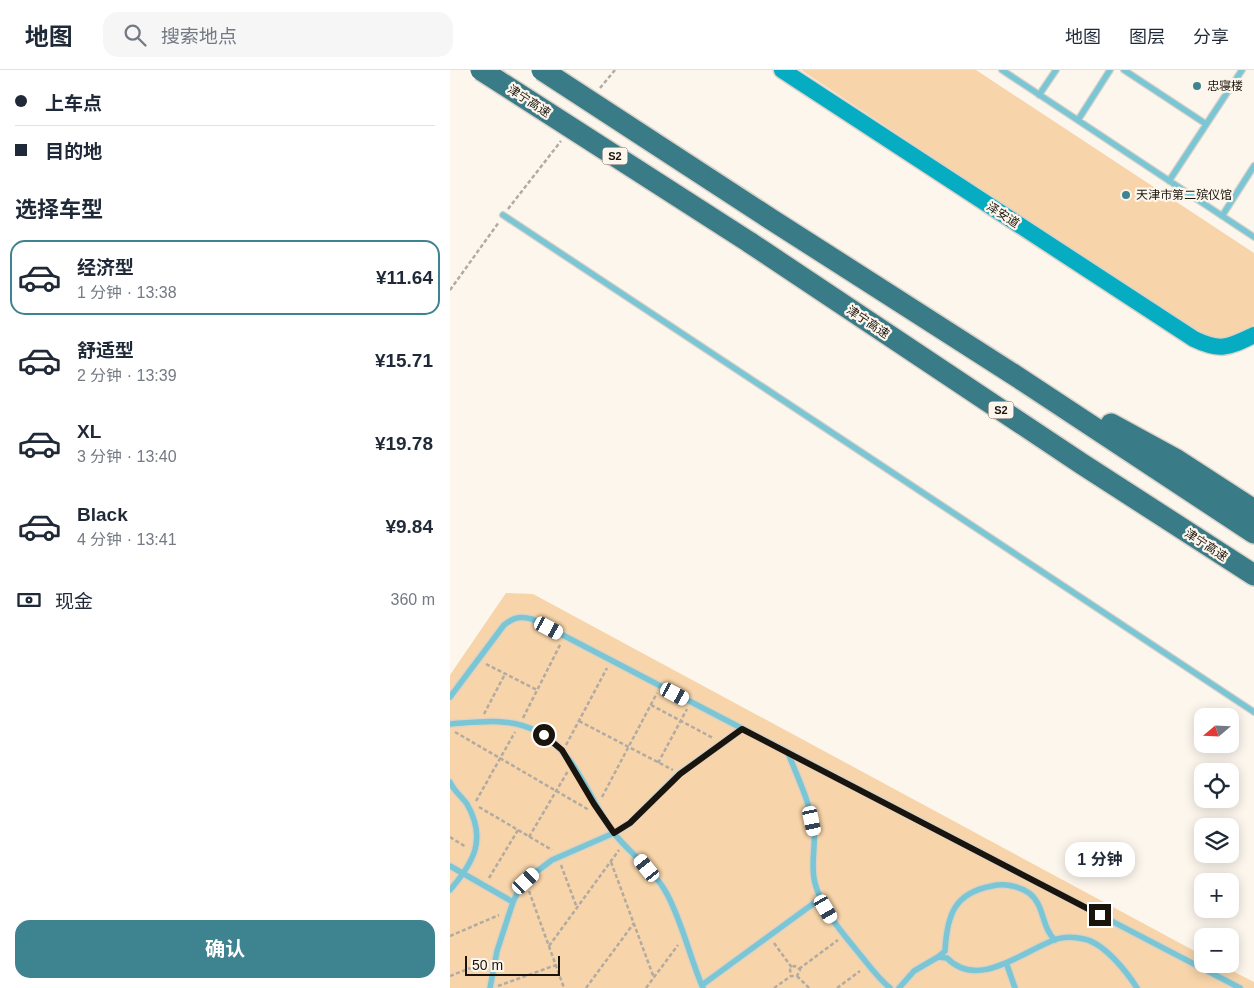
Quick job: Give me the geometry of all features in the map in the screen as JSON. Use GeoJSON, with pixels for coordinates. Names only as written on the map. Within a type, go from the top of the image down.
{"type":"FeatureCollection","features":[{"type":"Feature","properties":{"kind":"highway","name":"津宁高速"},"geometry":{"type":"LineString","coordinates":[[481,70],[749,242],[1082,464],[1254,575]]}},
{"type":"Feature","properties":{"kind":"highway","name":"S2"},"geometry":{"type":"LineString","coordinates":[[542,70],[1019,378],[1254,533]]}},
{"type":"Feature","properties":{"kind":"highway"},"geometry":{"type":"LineString","coordinates":[[1019,378],[1123,430],[1177,460],[1254,510]]}},
{"type":"Feature","properties":{"kind":"highway"},"geometry":{"type":"LineString","coordinates":[[1082,464],[1254,590]]}},
{"type":"Feature","properties":{"kind":"street","name":"泽安道"},"geometry":{"type":"LineString","coordinates":[[782,70],[1194,339],[1210,346],[1229,346],[1254,335]]}},
{"type":"Feature","properties":{"kind":"lane"},"geometry":{"type":"LineString","coordinates":[[1002,70],[1254,237]]}},
{"type":"Feature","properties":{"kind":"lane"},"geometry":{"type":"LineString","coordinates":[[1040,95],[1056,70]]}},
{"type":"Feature","properties":{"kind":"lane"},"geometry":{"type":"LineString","coordinates":[[1078,120],[1110,70]]}},
{"type":"Feature","properties":{"kind":"lane"},"geometry":{"type":"LineString","coordinates":[[1124,70],[1206,124]]}},
{"type":"Feature","properties":{"kind":"lane"},"geometry":{"type":"LineString","coordinates":[[1169,181],[1242,70]]}},
{"type":"Feature","properties":{"kind":"lane"},"geometry":{"type":"LineString","coordinates":[[1222,216],[1254,166]]}},
{"type":"Feature","properties":{"kind":"lane"},"geometry":{"type":"LineString","coordinates":[[504,215],[1254,712]]}},
{"type":"Feature","properties":{"kind":"lane"},"geometry":{"type":"LineString","coordinates":[[450,697],[504,625],[518,616],[532,619],[1240,988]]}},
{"type":"Feature","properties":{"kind":"lane"},"geometry":{"type":"LineString","coordinates":[[451,724],[480,722],[520,724],[544,735],[562,750],[614,833],[640,860],[666,893],[702,987],[821,898]]}},
{"type":"Feature","properties":{"kind":"lane"},"geometry":{"type":"LineString","coordinates":[[491,988],[496,958],[512,902],[521,885],[560,856],[614,833],[630,823],[680,774],[742,729]]}},
{"type":"Feature","properties":{"kind":"lane"},"geometry":{"type":"LineString","coordinates":[[788,753],[810,810],[814,831],[813,867],[815,882],[821,898],[833,922],[843,936],[878,979],[890,988]]}},
{"type":"Feature","properties":{"kind":"lane"},"geometry":{"type":"LineString","coordinates":[[450,782],[465,802],[477,829],[475,852],[463,874],[450,890]]}},
{"type":"Feature","properties":{"kind":"lane"},"geometry":{"type":"LineString","coordinates":[[450,866],[512,902]]}},
{"type":"Feature","properties":{"kind":"lane"},"geometry":{"type":"LineString","coordinates":[[947,958],[948,922],[954,910],[970,891],[996,885],[1006,885],[1030,893],[1039,904],[1048,933],[1055,940]]}},
{"type":"Feature","properties":{"kind":"lane"},"geometry":{"type":"LineString","coordinates":[[1045,943],[1048,933]]}},
{"type":"Feature","properties":{"kind":"lane"},"geometry":{"type":"LineString","coordinates":[[938,957],[947,958],[958,968],[973,974],[994,970],[1045,943],[1074,937],[1087,939],[1106,952],[1125,970],[1137,988]]}},
{"type":"Feature","properties":{"kind":"lane"},"geometry":{"type":"LineString","coordinates":[[899,988],[914,971],[946,951]]}},
{"type":"Feature","properties":{"kind":"lane"},"geometry":{"type":"LineString","coordinates":[[1007,964],[1016,988]]}},
{"type":"Feature","properties":{"kind":"path"},"geometry":{"type":"LineString","coordinates":[[595,95],[615,70]]}},
{"type":"Feature","properties":{"kind":"path"},"geometry":{"type":"LineString","coordinates":[[450,290],[504,215],[562,140]]}},
{"type":"Feature","properties":{"kind":"path"},"geometry":{"type":"LineString","coordinates":[[565,636],[520,724],[474,804],[560,856],[577,908]]}},
{"type":"Feature","properties":{"kind":"path"},"geometry":{"type":"LineString","coordinates":[[478,660],[537,690]]}},
{"type":"Feature","properties":{"kind":"path"},"geometry":{"type":"LineString","coordinates":[[562,750],[611,661]]}},
{"type":"Feature","properties":{"kind":"path"},"geometry":{"type":"LineString","coordinates":[[480,722],[505,674]]}},
{"type":"Feature","properties":{"kind":"path"},"geometry":{"type":"LineString","coordinates":[[596,807],[661,687]]}},
{"type":"Feature","properties":{"kind":"path"},"geometry":{"type":"LineString","coordinates":[[658,763],[690,702]]}},
{"type":"Feature","properties":{"kind":"path"},"geometry":{"type":"LineString","coordinates":[[651,705],[715,739]]}},
{"type":"Feature","properties":{"kind":"path"},"geometry":{"type":"LineString","coordinates":[[579,721],[680,774]]}},
{"type":"Feature","properties":{"kind":"path"},"geometry":{"type":"LineString","coordinates":[[451,724],[454,732],[593,812],[601,814]]}},
{"type":"Feature","properties":{"kind":"path"},"geometry":{"type":"LineString","coordinates":[[529,837],[572,764]]}},
{"type":"Feature","properties":{"kind":"path"},"geometry":{"type":"LineString","coordinates":[[484,886],[518,830]]}},
{"type":"Feature","properties":{"kind":"path"},"geometry":{"type":"LineString","coordinates":[[450,838],[475,852]]}},
{"type":"Feature","properties":{"kind":"path"},"geometry":{"type":"LineString","coordinates":[[549,946],[624,844]]}},
{"type":"Feature","properties":{"kind":"path"},"geometry":{"type":"LineString","coordinates":[[611,862],[654,978]]}},
{"type":"Feature","properties":{"kind":"path"},"geometry":{"type":"LineString","coordinates":[[526,881],[564,988]]}},
{"type":"Feature","properties":{"kind":"path"},"geometry":{"type":"LineString","coordinates":[[450,936],[510,911]]}},
{"type":"Feature","properties":{"kind":"path"},"geometry":{"type":"LineString","coordinates":[[586,988],[634,924]]}},
{"type":"Feature","properties":{"kind":"path"},"geometry":{"type":"LineString","coordinates":[[769,936],[792,968]]}},
{"type":"Feature","properties":{"kind":"path"},"geometry":{"type":"LineString","coordinates":[[798,976],[799,969],[843,936]]}},
{"type":"Feature","properties":{"kind":"path"},"geometry":{"type":"LineString","coordinates":[[646,988],[684,938]]}},
{"type":"Feature","properties":{"kind":"path"},"geometry":{"type":"LineString","coordinates":[[450,976],[496,958]]}},
{"type":"Feature","properties":{"kind":"path"},"geometry":{"type":"LineString","coordinates":[[491,988],[556,965]]}},
{"type":"Feature","properties":{"kind":"path"},"geometry":{"type":"LineString","coordinates":[[792,968],[794,966],[799,969]]}},
{"type":"Feature","properties":{"kind":"path"},"geometry":{"type":"LineString","coordinates":[[791,976],[792,968]]}},
{"type":"Feature","properties":{"kind":"path"},"geometry":{"type":"LineString","coordinates":[[837,988],[860,971]]}},
{"type":"Feature","properties":{"kind":"path"},"geometry":{"type":"LineString","coordinates":[[774,988],[791,976],[798,976]]}},
{"type":"Feature","properties":{"kind":"path"},"geometry":{"type":"LineString","coordinates":[[798,976],[808,988]]}},
{"type":"Feature","properties":{"kind":"shaded area","name":"天津市第二殡仪馆"},"geometry":{"type":"Polygon","coordinates":[[[801,70],[976,70],[1254,253],[1254,325],[1233,335],[1221,338],[1198,334],[801,70]]]}},
{"type":"Feature","properties":{"kind":"shaded area"},"geometry":{"type":"Polygon","coordinates":[[[506,593],[533,594],[1194,951],[1194,973],[1236,973],[1254,982],[1254,988],[450,988],[450,675],[506,593]]]}},
{"type":"Feature","properties":{"kind":"place","name":"忠寝楼"},"geometry":{"type":"Point","coordinates":[1197,86]}},
{"type":"Feature","properties":{"kind":"place","name":"天津市第二殡仪馆"},"geometry":{"type":"Point","coordinates":[1126,195]}},
{"type":"Feature","properties":{"kind":"route"},"geometry":{"type":"LineString","coordinates":[[544,735],[562,750],[578,774],[594,804],[614,833],[630,823],[669,783],[693,763],[742,729],[1100,915]]}}]}
